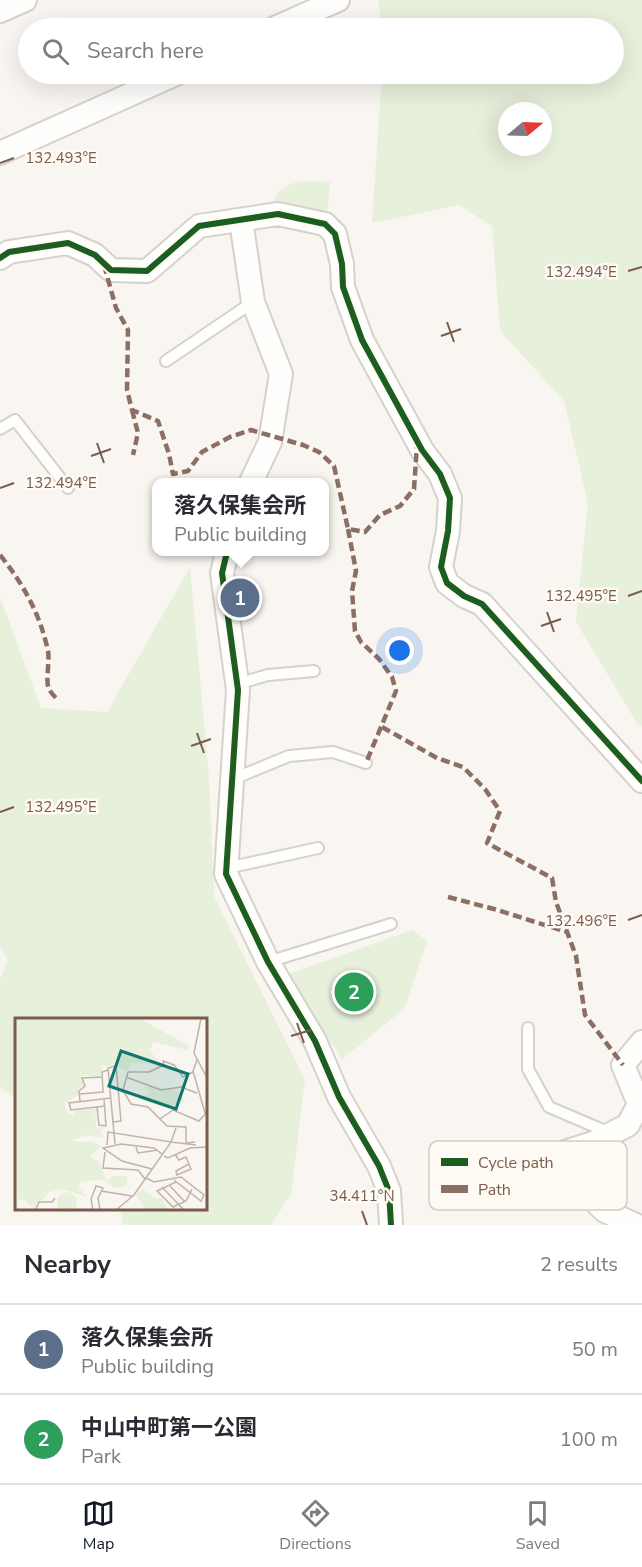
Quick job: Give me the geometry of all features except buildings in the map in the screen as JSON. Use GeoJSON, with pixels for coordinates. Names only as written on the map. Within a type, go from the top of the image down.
{"type":"FeatureCollection","features":[{"type":"Feature","properties":{"kind":"street"},"geometry":{"type":"LineString","coordinates":[[0,11],[25,0]]}},
{"type":"Feature","properties":{"kind":"street"},"geometry":{"type":"LineString","coordinates":[[298,18],[338,0]]}},
{"type":"Feature","properties":{"kind":"street"},"geometry":{"type":"LineString","coordinates":[[0,153],[154,84]]}},
{"type":"Feature","properties":{"kind":"street"},"geometry":{"type":"LineString","coordinates":[[0,258],[9,252],[68,243],[95,255],[111,270],[147,271],[199,226],[278,214],[325,224],[335,234],[342,264],[343,286],[362,340],[422,450],[440,474],[450,498],[448,531],[441,567],[447,583],[464,596],[482,604],[642,781]]}},
{"type":"Feature","properties":{"kind":"street"},"geometry":{"type":"LineString","coordinates":[[241,220],[253,302],[281,374],[270,442],[253,478]]}},
{"type":"Feature","properties":{"kind":"street"},"geometry":{"type":"LineString","coordinates":[[226,556],[222,573],[237,684],[226,874],[268,962],[315,1041],[339,1097],[379,1166],[389,1191],[391,1225]]}},
{"type":"Feature","properties":{"kind":"street"},"geometry":{"type":"LineString","coordinates":[[596,1141],[628,1125],[640,1103],[623,1065],[642,1042]]}},
{"type":"Feature","properties":{"kind":"street"},"geometry":{"type":"LineString","coordinates":[[604,1210],[636,1225]]}},
{"type":"Feature","properties":{"kind":"lane"},"geometry":{"type":"LineString","coordinates":[[166,361],[253,302]]}},
{"type":"Feature","properties":{"kind":"lane"},"geometry":{"type":"LineString","coordinates":[[0,429],[15,420],[68,488]]}},
{"type":"Feature","properties":{"kind":"lane"},"geometry":{"type":"LineString","coordinates":[[237,684],[268,675],[314,671]]}},
{"type":"Feature","properties":{"kind":"lane"},"geometry":{"type":"LineString","coordinates":[[233,779],[289,756],[333,752],[366,763]]}},
{"type":"Feature","properties":{"kind":"lane"},"geometry":{"type":"LineString","coordinates":[[227,868],[318,848]]}},
{"type":"Feature","properties":{"kind":"lane"},"geometry":{"type":"LineString","coordinates":[[268,962],[391,924]]}},
{"type":"Feature","properties":{"kind":"lane"},"geometry":{"type":"LineString","coordinates":[[528,1028],[528,1070],[549,1107],[610,1134]]}},
{"type":"Feature","properties":{"kind":"green space"},"geometry":{"type":"Polygon","coordinates":[[[378,0],[642,0],[642,726],[638,725],[576,622],[588,503],[564,401],[500,331],[492,226],[459,205],[372,223],[381,84],[624,84],[624,18],[381,18],[378,0]]]}},
{"type":"Feature","properties":{"kind":"green space"},"geometry":{"type":"Polygon","coordinates":[[[302,181],[330,182],[327,213],[274,204],[277,194],[283,188],[302,181]]]}},
{"type":"Feature","properties":{"kind":"green space"},"geometry":{"type":"Polygon","coordinates":[[[190,567],[209,778],[214,896],[305,1080],[291,1194],[271,1225],[123,1225],[120,1210],[207,1210],[207,1018],[15,1018],[15,1099],[0,1086],[0,979],[8,960],[0,948],[0,597],[41,708],[107,712],[190,567]]]}},
{"type":"Feature","properties":{"kind":"green space"},"geometry":{"type":"Polygon","coordinates":[[[412,930],[427,941],[404,1009],[342,1059],[286,975],[412,930]]]}},
{"type":"Feature","properties":{"kind":"marked path"},"geometry":{"type":"LineString","coordinates":[[104,265],[116,308],[128,330],[127,390],[132,410],[158,421],[173,474],[188,471],[202,452],[230,437],[251,430],[303,445],[319,452],[334,466],[348,529],[365,532],[380,515],[400,506],[414,489],[417,445]]}},
{"type":"Feature","properties":{"kind":"marked path"},"geometry":{"type":"LineString","coordinates":[[132,410],[138,433],[133,455]]}},
{"type":"Feature","properties":{"kind":"marked path"},"geometry":{"type":"LineString","coordinates":[[348,529],[356,571],[352,591],[355,631],[361,642],[379,659],[392,677],[396,691],[366,763]]}},
{"type":"Feature","properties":{"kind":"marked path"},"geometry":{"type":"LineString","coordinates":[[0,555],[24,589],[36,612],[48,651],[48,686],[58,700]]}},
{"type":"Feature","properties":{"kind":"marked path"},"geometry":{"type":"LineString","coordinates":[[382,727],[437,758],[463,767],[485,789],[500,811],[487,843],[552,878],[556,902],[576,956],[585,1015],[623,1065]]}},
{"type":"Feature","properties":{"kind":"marked path"},"geometry":{"type":"LineString","coordinates":[[448,897],[567,932]]}},
{"type":"Feature","properties":{"kind":"cycle path"},"geometry":{"type":"LineString","coordinates":[[0,258],[9,252],[68,243],[95,255],[111,270],[147,271],[199,226],[278,214],[325,224],[335,234],[342,264],[343,287],[362,340],[422,450],[440,474],[450,498],[448,531],[441,567],[447,583],[464,596],[482,604],[642,781]]}},
{"type":"Feature","properties":{"kind":"cycle path"},"geometry":{"type":"LineString","coordinates":[[226,556],[222,573],[238,690],[226,874],[268,962],[315,1041],[339,1097],[379,1166],[389,1191],[391,1225]]}},
{"type":"Feature","properties":{"kind":"place","name":"落久保集会所"},"geometry":{"type":"Point","coordinates":[240,598]}},
{"type":"Feature","properties":{"kind":"place","name":"中山中町第一公園"},"geometry":{"type":"Point","coordinates":[354,992]}}]}
